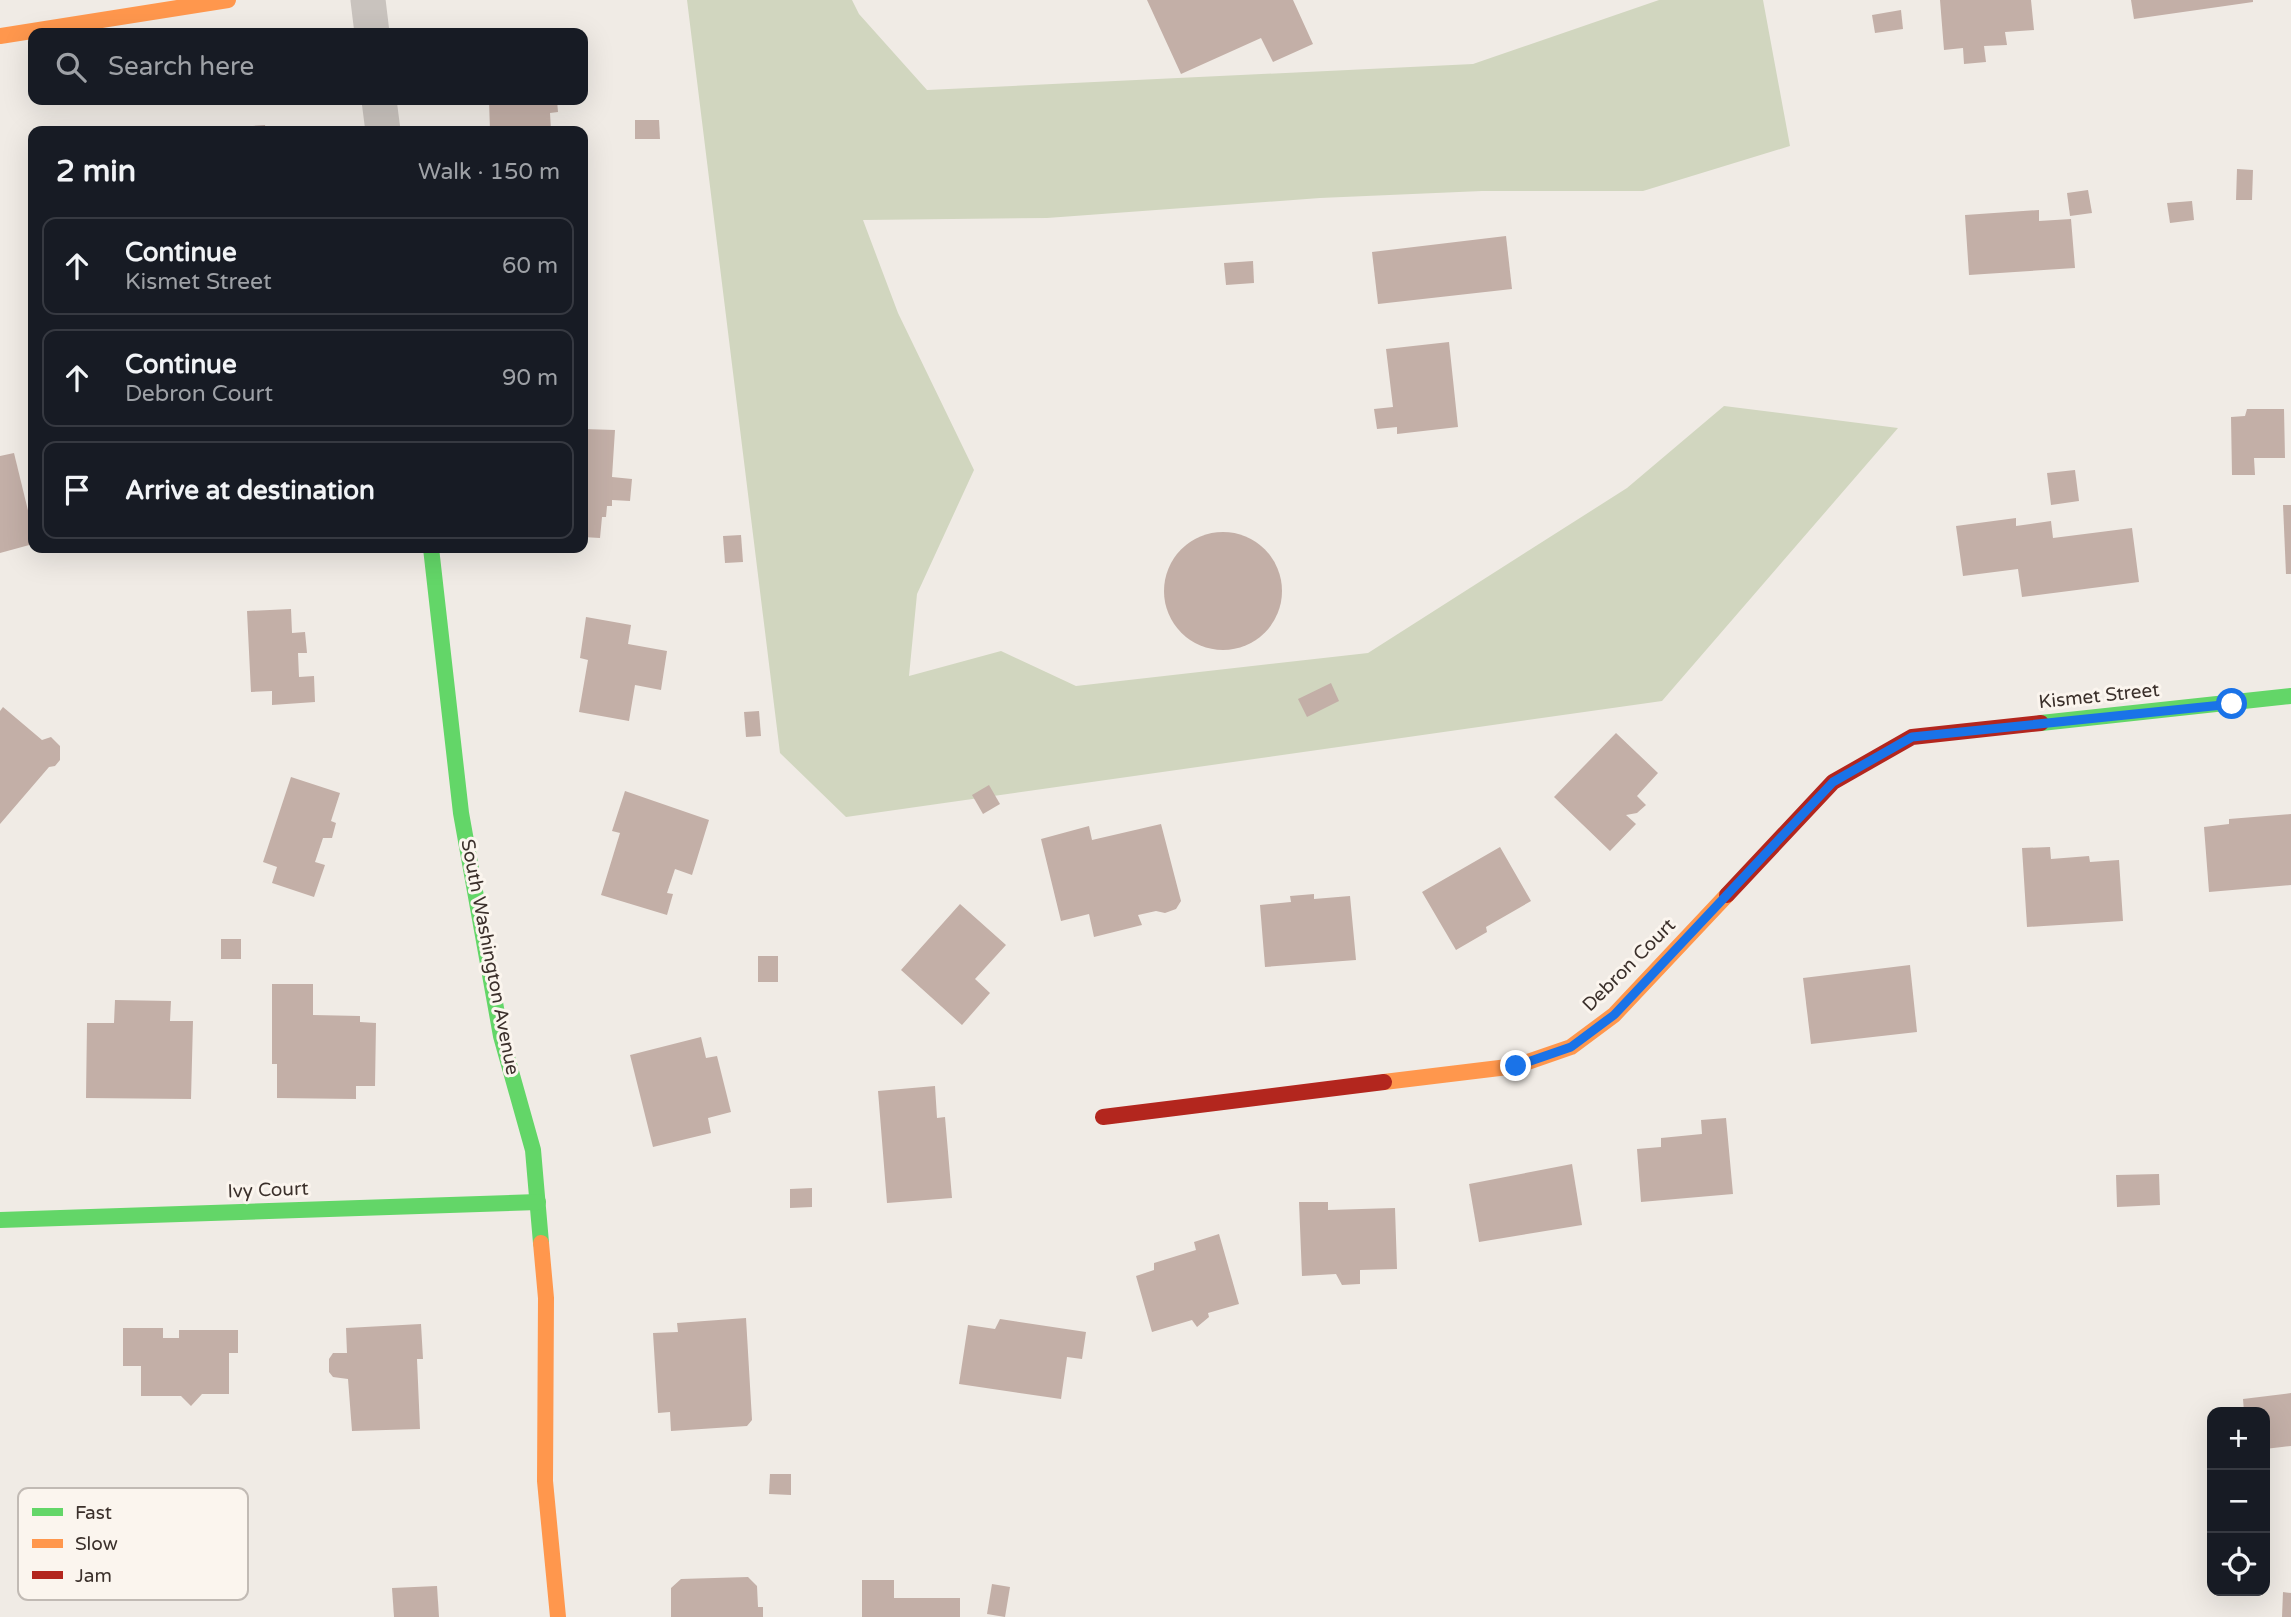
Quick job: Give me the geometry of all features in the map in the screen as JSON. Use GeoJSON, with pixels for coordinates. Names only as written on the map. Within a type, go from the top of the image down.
{"type":"FeatureCollection","features":[{"type":"Feature","properties":{"kind":"street"},"geometry":{"type":"LineString","coordinates":[[51,28],[228,0]]}},
{"type":"Feature","properties":{"kind":"street"},"geometry":{"type":"LineString","coordinates":[[368,0],[371,28]]}},
{"type":"Feature","properties":{"kind":"street"},"geometry":{"type":"LineString","coordinates":[[0,36],[28,32]]}},
{"type":"Feature","properties":{"kind":"street"},"geometry":{"type":"LineString","coordinates":[[380,105],[382,126]]}},
{"type":"Feature","properties":{"kind":"street","name":"South Washington Avenue"},"geometry":{"type":"LineString","coordinates":[[432,553],[461,813],[501,1036],[533,1150],[546,1298],[545,1481],[558,1617]]}},
{"type":"Feature","properties":{"kind":"street","name":"Kismet Street"},"geometry":{"type":"LineString","coordinates":[[1912,737],[2291,696]]}},
{"type":"Feature","properties":{"kind":"street","name":"Debron Court"},"geometry":{"type":"LineString","coordinates":[[1103,1117],[1516,1066],[1571,1047],[1614,1015],[1833,782],[1912,737]]}},
{"type":"Feature","properties":{"kind":"street","name":"Ivy Court"},"geometry":{"type":"LineString","coordinates":[[0,1220],[538,1202]]}},
{"type":"Feature","properties":{"kind":"green space"},"geometry":{"type":"Polygon","coordinates":[[[687,0],[852,0],[859,14],[927,90],[1473,64],[1659,0],[1763,0],[1790,146],[1643,191],[1482,191],[1320,198],[1047,218],[863,220],[898,313],[974,470],[917,594],[909,676],[1001,651],[1076,686],[1368,653],[1627,488],[1724,406],[1898,428],[1662,701],[846,817],[780,753],[687,0]]]}},
{"type":"Feature","properties":{"kind":"building"},"geometry":{"type":"Polygon","coordinates":[[[1147,0],[1293,0],[1313,44],[1273,62],[1261,38],[1181,74],[1147,0]]]}},
{"type":"Feature","properties":{"kind":"building"},"geometry":{"type":"Polygon","coordinates":[[[1940,0],[2031,0],[2034,30],[2005,32],[2007,45],[1984,46],[1986,62],[1964,64],[1963,48],[1944,50],[1940,0]]]}},
{"type":"Feature","properties":{"kind":"building"},"geometry":{"type":"Polygon","coordinates":[[[2131,0],[2253,0],[2253,2],[2134,19],[2131,0]]]}},
{"type":"Feature","properties":{"kind":"building"},"geometry":{"type":"Polygon","coordinates":[[[1901,10],[1903,29],[1875,33],[1872,15],[1901,10]]]}},
{"type":"Feature","properties":{"kind":"building"},"geometry":{"type":"Polygon","coordinates":[[[489,105],[557,105],[558,112],[550,113],[551,126],[490,126],[489,105]]]}},
{"type":"Feature","properties":{"kind":"building"},"geometry":{"type":"Polygon","coordinates":[[[635,120],[659,120],[660,139],[635,139],[635,120]]]}},
{"type":"Feature","properties":{"kind":"building"},"geometry":{"type":"Polygon","coordinates":[[[2237,169],[2253,170],[2252,200],[2236,200],[2237,169]]]}},
{"type":"Feature","properties":{"kind":"building"},"geometry":{"type":"Polygon","coordinates":[[[2088,190],[2092,213],[2070,216],[2067,193],[2088,190]]]}},
{"type":"Feature","properties":{"kind":"building"},"geometry":{"type":"Polygon","coordinates":[[[2192,201],[2194,220],[2170,223],[2167,203],[2192,201]]]}},
{"type":"Feature","properties":{"kind":"building"},"geometry":{"type":"Polygon","coordinates":[[[2039,210],[2039,221],[2071,219],[2075,268],[1969,275],[1965,215],[2039,210]]]}},
{"type":"Feature","properties":{"kind":"building"},"geometry":{"type":"Polygon","coordinates":[[[1506,236],[1512,289],[1378,304],[1372,252],[1506,236]]]}},
{"type":"Feature","properties":{"kind":"building"},"geometry":{"type":"Polygon","coordinates":[[[1253,261],[1254,283],[1226,285],[1224,263],[1253,261]]]}},
{"type":"Feature","properties":{"kind":"building"},"geometry":{"type":"Polygon","coordinates":[[[1449,342],[1458,427],[1397,434],[1397,427],[1377,429],[1374,409],[1393,407],[1386,349],[1449,342]]]}},
{"type":"Feature","properties":{"kind":"building"},"geometry":{"type":"Polygon","coordinates":[[[2247,409],[2284,409],[2285,458],[2254,458],[2255,475],[2232,475],[2231,417],[2245,416],[2247,409]]]}},
{"type":"Feature","properties":{"kind":"building"},"geometry":{"type":"Polygon","coordinates":[[[588,429],[615,430],[612,477],[632,479],[630,501],[612,500],[612,506],[607,506],[606,517],[602,517],[600,538],[588,537],[588,429]]]}},
{"type":"Feature","properties":{"kind":"building"},"geometry":{"type":"Polygon","coordinates":[[[14,453],[28,510],[28,545],[0,553],[0,456],[14,453]]]}},
{"type":"Feature","properties":{"kind":"building"},"geometry":{"type":"Polygon","coordinates":[[[2075,470],[2079,501],[2051,505],[2047,473],[2075,470]]]}},
{"type":"Feature","properties":{"kind":"building"},"geometry":{"type":"Polygon","coordinates":[[[2283,505],[2291,505],[2291,574],[2286,574],[2283,505]]]}},
{"type":"Feature","properties":{"kind":"building"},"geometry":{"type":"Polygon","coordinates":[[[2016,518],[2016,526],[2051,521],[2053,538],[2132,528],[2139,582],[2022,597],[2018,569],[1963,576],[1956,526],[2016,518]]]}},
{"type":"Feature","properties":{"kind":"building"},"geometry":{"type":"Polygon","coordinates":[[[1223,532],[1246,536],[1265,549],[1278,568],[1282,591],[1278,614],[1265,633],[1246,646],[1223,650],[1200,646],[1181,633],[1168,614],[1164,591],[1168,568],[1181,549],[1200,536],[1223,532]]]}},
{"type":"Feature","properties":{"kind":"building"},"geometry":{"type":"Polygon","coordinates":[[[741,535],[743,562],[725,563],[723,536],[741,535]]]}},
{"type":"Feature","properties":{"kind":"building"},"geometry":{"type":"Polygon","coordinates":[[[291,609],[292,633],[305,632],[307,653],[298,653],[299,677],[314,676],[315,702],[272,705],[272,691],[251,692],[247,611],[291,609]]]}},
{"type":"Feature","properties":{"kind":"building"},"geometry":{"type":"Polygon","coordinates":[[[586,617],[631,625],[628,644],[667,651],[661,690],[635,685],[629,721],[579,712],[588,660],[580,658],[586,617]]]}},
{"type":"Feature","properties":{"kind":"building"},"geometry":{"type":"Polygon","coordinates":[[[1331,683],[1339,701],[1307,717],[1298,699],[1331,683]]]}},
{"type":"Feature","properties":{"kind":"building"},"geometry":{"type":"Polygon","coordinates":[[[3,707],[42,740],[51,737],[60,746],[60,760],[55,766],[49,767],[0,824],[0,711],[3,707]]]}},
{"type":"Feature","properties":{"kind":"building"},"geometry":{"type":"Polygon","coordinates":[[[759,711],[761,736],[746,737],[744,712],[759,711]]]}},
{"type":"Feature","properties":{"kind":"building"},"geometry":{"type":"Polygon","coordinates":[[[1616,733],[1658,773],[1637,796],[1646,805],[1637,813],[1626,815],[1636,824],[1610,851],[1554,797],[1616,733]]]}},
{"type":"Feature","properties":{"kind":"building"},"geometry":{"type":"Polygon","coordinates":[[[291,777],[340,793],[331,821],[336,823],[332,838],[323,838],[315,862],[325,865],[314,897],[272,883],[277,867],[263,862],[291,777]]]}},
{"type":"Feature","properties":{"kind":"building"},"geometry":{"type":"Polygon","coordinates":[[[989,785],[1000,804],[983,814],[972,795],[989,785]]]}},
{"type":"Feature","properties":{"kind":"building"},"geometry":{"type":"Polygon","coordinates":[[[625,791],[709,820],[692,875],[675,869],[667,893],[673,894],[667,915],[601,895],[620,833],[612,831],[625,791]]]}},
{"type":"Feature","properties":{"kind":"building"},"geometry":{"type":"Polygon","coordinates":[[[2291,814],[2291,885],[2209,892],[2204,827],[2229,824],[2229,819],[2291,814]]]}},
{"type":"Feature","properties":{"kind":"building"},"geometry":{"type":"Polygon","coordinates":[[[1161,824],[1181,901],[1176,909],[1165,913],[1156,911],[1138,915],[1142,925],[1094,937],[1089,914],[1061,921],[1041,839],[1089,826],[1092,840],[1161,824]]]}},
{"type":"Feature","properties":{"kind":"building"},"geometry":{"type":"Polygon","coordinates":[[[1500,847],[1531,901],[1486,927],[1487,932],[1456,950],[1422,892],[1500,847]]]}},
{"type":"Feature","properties":{"kind":"building"},"geometry":{"type":"Polygon","coordinates":[[[2050,847],[2051,859],[2089,856],[2090,862],[2119,860],[2123,921],[2027,927],[2022,848],[2050,847]]]}},
{"type":"Feature","properties":{"kind":"building"},"geometry":{"type":"Polygon","coordinates":[[[1314,894],[1314,899],[1350,896],[1356,960],[1265,967],[1260,905],[1291,902],[1290,896],[1314,894]]]}},
{"type":"Feature","properties":{"kind":"building"},"geometry":{"type":"Polygon","coordinates":[[[960,904],[1006,945],[975,979],[990,993],[962,1025],[901,970],[960,904]]]}},
{"type":"Feature","properties":{"kind":"building"},"geometry":{"type":"Polygon","coordinates":[[[221,939],[241,939],[241,959],[221,959],[221,939]]]}},
{"type":"Feature","properties":{"kind":"building"},"geometry":{"type":"Polygon","coordinates":[[[758,956],[778,956],[778,982],[758,982],[758,956]]]}},
{"type":"Feature","properties":{"kind":"building"},"geometry":{"type":"Polygon","coordinates":[[[1910,965],[1917,1032],[1811,1044],[1803,978],[1910,965]]]}},
{"type":"Feature","properties":{"kind":"building"},"geometry":{"type":"Polygon","coordinates":[[[272,984],[313,984],[313,1015],[360,1016],[360,1022],[376,1023],[375,1086],[356,1086],[356,1099],[277,1098],[277,1064],[272,1064],[272,984]]]}},
{"type":"Feature","properties":{"kind":"building"},"geometry":{"type":"Polygon","coordinates":[[[115,1000],[171,1001],[170,1021],[193,1021],[191,1099],[86,1098],[87,1023],[114,1023],[115,1000]]]}},
{"type":"Feature","properties":{"kind":"building"},"geometry":{"type":"Polygon","coordinates":[[[701,1037],[706,1058],[717,1056],[731,1112],[708,1118],[711,1133],[653,1147],[630,1055],[701,1037]]]}},
{"type":"Feature","properties":{"kind":"building"},"geometry":{"type":"Polygon","coordinates":[[[935,1086],[937,1118],[945,1117],[952,1198],[887,1203],[878,1091],[935,1086]]]}},
{"type":"Feature","properties":{"kind":"building"},"geometry":{"type":"Polygon","coordinates":[[[1726,1118],[1733,1194],[1641,1202],[1637,1149],[1661,1147],[1661,1138],[1702,1134],[1701,1120],[1726,1118]]]}},
{"type":"Feature","properties":{"kind":"building"},"geometry":{"type":"Polygon","coordinates":[[[1572,1164],[1582,1225],[1479,1242],[1469,1184],[1572,1164]]]}},
{"type":"Feature","properties":{"kind":"building"},"geometry":{"type":"Polygon","coordinates":[[[2159,1174],[2160,1205],[2117,1207],[2116,1175],[2159,1174]]]}},
{"type":"Feature","properties":{"kind":"building"},"geometry":{"type":"Polygon","coordinates":[[[812,1188],[812,1207],[790,1208],[790,1189],[812,1188]]]}},
{"type":"Feature","properties":{"kind":"building"},"geometry":{"type":"Polygon","coordinates":[[[1299,1202],[1328,1202],[1328,1210],[1395,1208],[1397,1269],[1360,1270],[1360,1284],[1342,1285],[1336,1274],[1302,1276],[1299,1202]]]}},
{"type":"Feature","properties":{"kind":"building"},"geometry":{"type":"Polygon","coordinates":[[[1219,1234],[1239,1304],[1208,1313],[1209,1317],[1197,1327],[1192,1320],[1152,1332],[1136,1276],[1154,1270],[1154,1263],[1196,1250],[1194,1242],[1219,1234]]]}},
{"type":"Feature","properties":{"kind":"building"},"geometry":{"type":"Polygon","coordinates":[[[746,1318],[752,1420],[747,1426],[671,1431],[670,1412],[658,1413],[653,1333],[678,1332],[677,1323],[746,1318]]]}},
{"type":"Feature","properties":{"kind":"building"},"geometry":{"type":"Polygon","coordinates":[[[1000,1319],[1086,1332],[1082,1359],[1067,1357],[1061,1399],[959,1384],[968,1325],[995,1329],[1000,1319]]]}},
{"type":"Feature","properties":{"kind":"building"},"geometry":{"type":"Polygon","coordinates":[[[421,1324],[423,1359],[417,1359],[420,1429],[352,1431],[348,1379],[333,1377],[329,1372],[329,1359],[333,1353],[347,1353],[346,1328],[421,1324]]]}},
{"type":"Feature","properties":{"kind":"building"},"geometry":{"type":"Polygon","coordinates":[[[123,1328],[163,1328],[163,1338],[179,1338],[179,1330],[238,1330],[238,1353],[229,1353],[229,1394],[202,1394],[191,1406],[181,1396],[141,1396],[141,1366],[123,1366],[123,1328]]]}},
{"type":"Feature","properties":{"kind":"building"},"geometry":{"type":"Polygon","coordinates":[[[2291,1393],[2291,1446],[2270,1448],[2270,1407],[2244,1407],[2243,1399],[2291,1393]]]}},
{"type":"Feature","properties":{"kind":"building"},"geometry":{"type":"Polygon","coordinates":[[[770,1474],[791,1474],[791,1495],[769,1494],[770,1474]]]}},
{"type":"Feature","properties":{"kind":"building"},"geometry":{"type":"Polygon","coordinates":[[[748,1577],[757,1586],[758,1607],[763,1607],[763,1617],[671,1617],[671,1588],[681,1579],[748,1577]]]}},
{"type":"Feature","properties":{"kind":"building"},"geometry":{"type":"Polygon","coordinates":[[[862,1580],[894,1580],[894,1598],[960,1598],[960,1617],[862,1617],[862,1580]]]}},
{"type":"Feature","properties":{"kind":"building"},"geometry":{"type":"Polygon","coordinates":[[[992,1584],[1010,1587],[1005,1617],[987,1614],[992,1584]]]}},
{"type":"Feature","properties":{"kind":"building"},"geometry":{"type":"Polygon","coordinates":[[[437,1586],[439,1617],[394,1617],[392,1588],[437,1586]]]}},
{"type":"Feature","properties":{"kind":"building"},"geometry":{"type":"Polygon","coordinates":[[[2283,1592],[2291,1593],[2291,1617],[2282,1617],[2283,1592]]]}},
{"type":"Feature","properties":{"kind":"traffic: fast"},"geometry":{"type":"LineString","coordinates":[[432,553],[461,813],[501,1036],[533,1150],[541,1243]]}},
{"type":"Feature","properties":{"kind":"traffic: fast"},"geometry":{"type":"LineString","coordinates":[[2041,723],[2291,696]]}},
{"type":"Feature","properties":{"kind":"traffic: fast"},"geometry":{"type":"LineString","coordinates":[[0,1220],[538,1202]]}},
{"type":"Feature","properties":{"kind":"traffic: slow"},"geometry":{"type":"LineString","coordinates":[[51,28],[228,0]]}},
{"type":"Feature","properties":{"kind":"traffic: slow"},"geometry":{"type":"LineString","coordinates":[[0,36],[28,32]]}},
{"type":"Feature","properties":{"kind":"traffic: slow"},"geometry":{"type":"LineString","coordinates":[[1384,1082],[1516,1066],[1571,1047],[1614,1015],[1727,895]]}},
{"type":"Feature","properties":{"kind":"traffic: slow"},"geometry":{"type":"LineString","coordinates":[[541,1243],[546,1298],[545,1481],[558,1617]]}},
{"type":"Feature","properties":{"kind":"traffic: jam"},"geometry":{"type":"LineString","coordinates":[[1727,895],[1833,782],[1912,737],[2041,723]]}},
{"type":"Feature","properties":{"kind":"traffic: jam"},"geometry":{"type":"LineString","coordinates":[[1103,1117],[1384,1082]]}},
{"type":"Feature","properties":{"kind":"route"},"geometry":{"type":"LineString","coordinates":[[1516,1066],[1571,1047],[1614,1015],[1833,782],[1912,737],[2232,704]]}}]}
